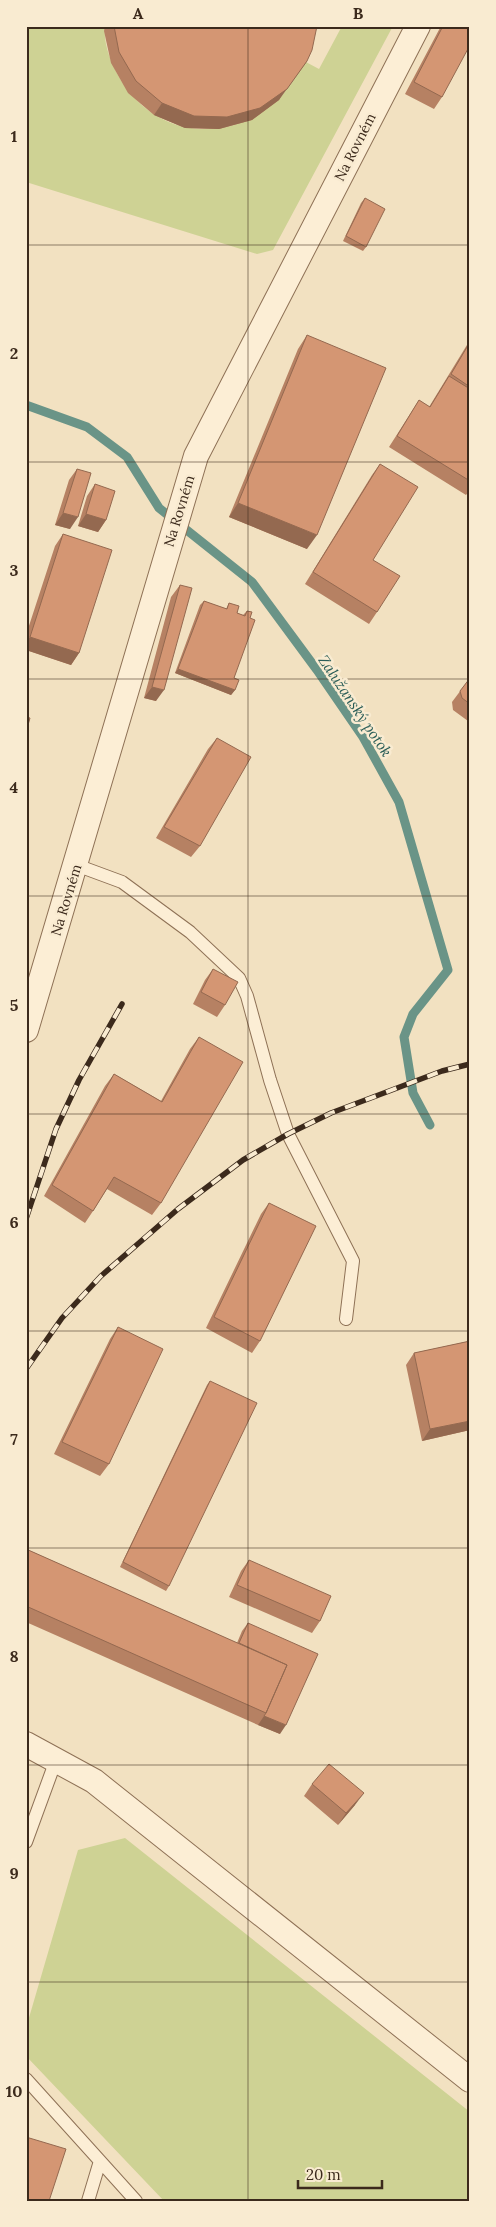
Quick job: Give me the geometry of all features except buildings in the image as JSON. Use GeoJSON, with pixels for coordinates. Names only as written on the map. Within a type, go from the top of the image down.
{"type":"FeatureCollection","features":[{"type":"Feature","properties":{"kind":"street","name":"Na Rovném"},"geometry":{"type":"LineString","coordinates":[[26,1030],[196,456],[418,26]]}},
{"type":"Feature","properties":{"kind":"street"},"geometry":{"type":"LineString","coordinates":[[26,1744],[94,1781],[470,2080]]}},
{"type":"Feature","properties":{"kind":"lane"},"geometry":{"type":"LineString","coordinates":[[76,865],[122,882],[190,932],[238,978],[247,996],[270,1080],[288,1134],[353,1261],[346,1319]]}},
{"type":"Feature","properties":{"kind":"lane"},"geometry":{"type":"LineString","coordinates":[[26,1842],[56,1760]]}},
{"type":"Feature","properties":{"kind":"lane"},"geometry":{"type":"LineString","coordinates":[[26,2078],[136,2201]]}},
{"type":"Feature","properties":{"kind":"lane"},"geometry":{"type":"LineString","coordinates":[[88,2201],[100,2161]]}},
{"type":"Feature","properties":{"kind":"green space"},"geometry":{"type":"Polygon","coordinates":[[[26,26],[105,26],[106,46],[113,66],[138,102],[162,119],[188,128],[215,129],[242,122],[267,109],[288,88],[304,61],[319,69],[342,26],[393,26],[273,250],[257,254],[26,182],[26,26]]]}},
{"type":"Feature","properties":{"kind":"green space"},"geometry":{"type":"Polygon","coordinates":[[[125,1838],[470,2112],[470,2201],[164,2201],[26,2056],[26,2028],[78,1850],[125,1838]]]}},
{"type":"Feature","properties":{"kind":"waterway","name":"Zalužanský potok"},"geometry":{"type":"LineString","coordinates":[[26,405],[87,427],[127,457],[159,508],[252,582],[317,670],[363,737],[399,802],[448,970],[413,1014],[404,1037],[413,1093],[430,1125]]}},
{"type":"Feature","properties":{"kind":"railway"},"geometry":{"type":"LineString","coordinates":[[26,1219],[56,1129],[79,1080],[122,1004]]}},
{"type":"Feature","properties":{"kind":"railway"},"geometry":{"type":"LineString","coordinates":[[26,1369],[62,1318],[101,1276],[178,1209],[243,1160],[288,1134],[331,1113],[442,1071],[470,1064]]}}]}
